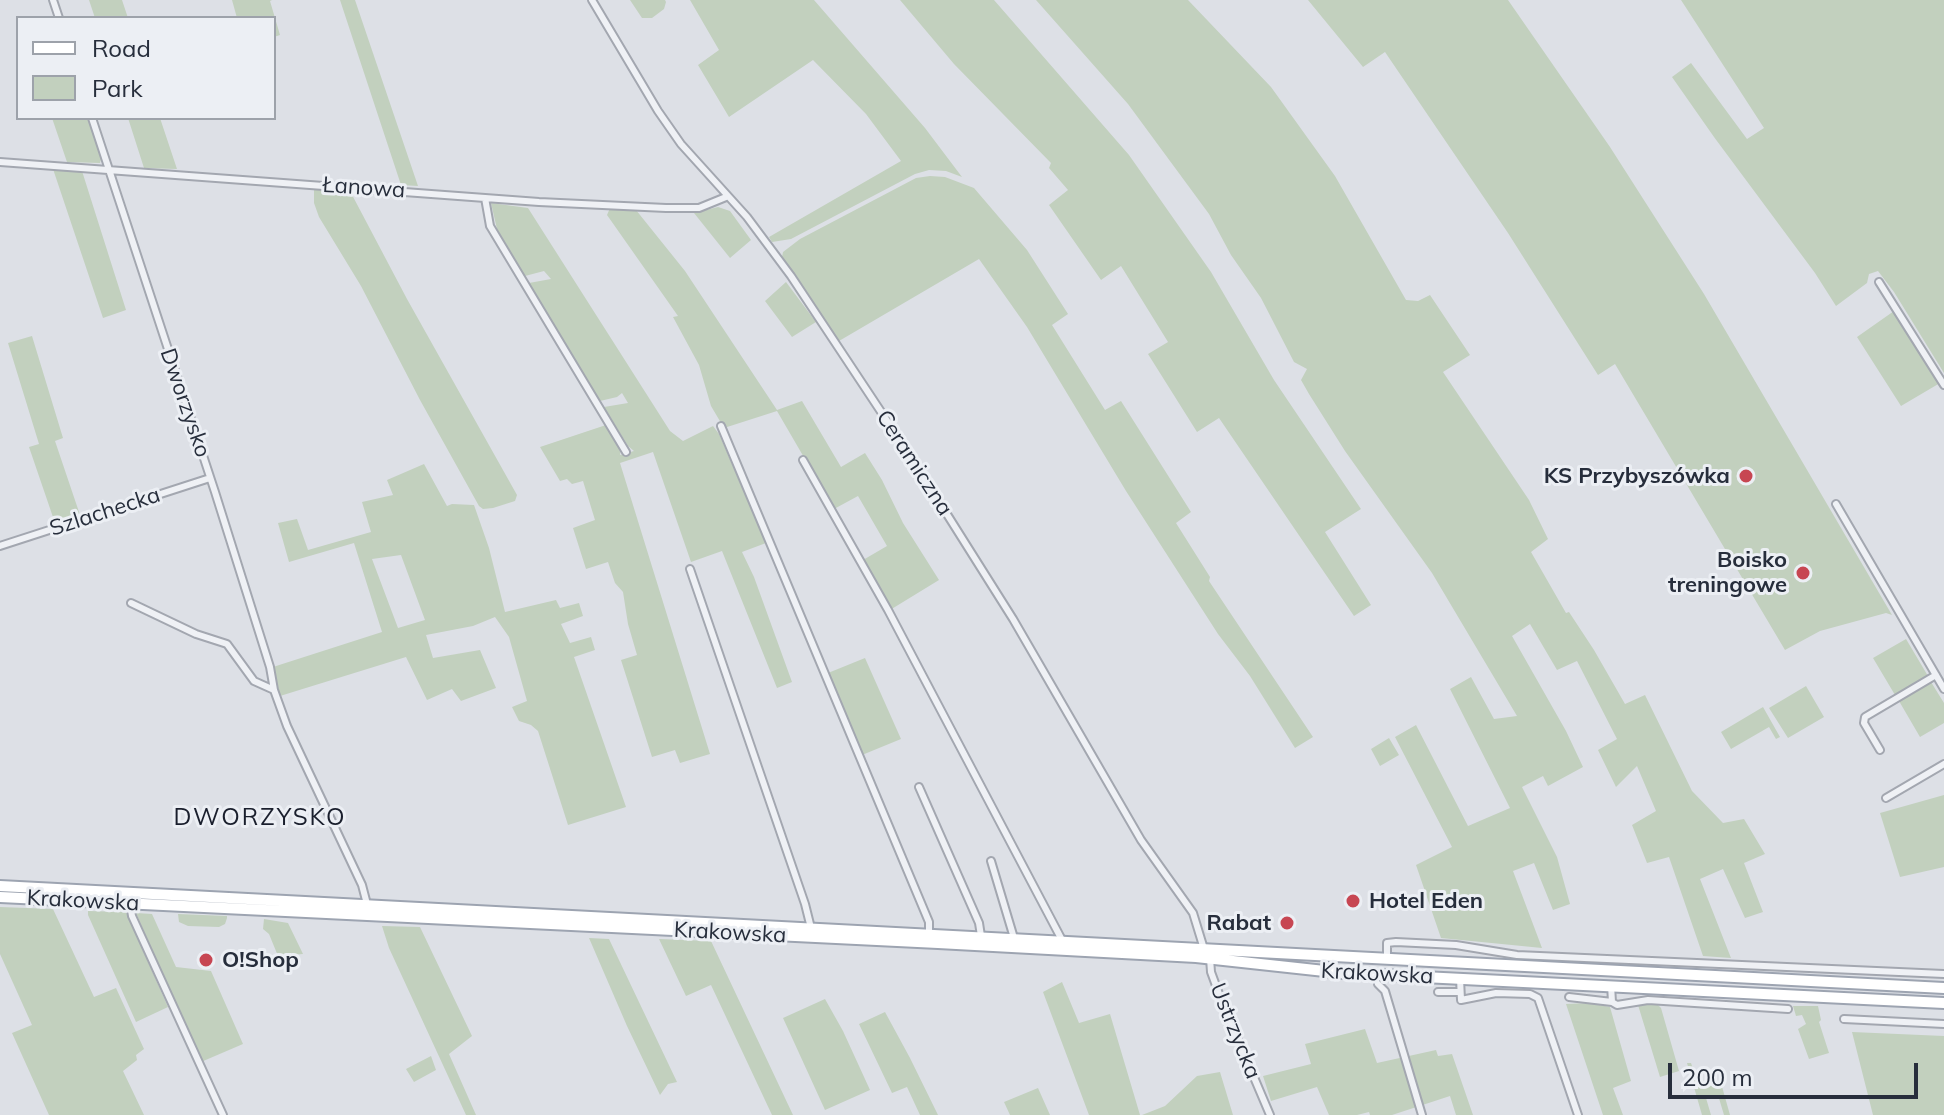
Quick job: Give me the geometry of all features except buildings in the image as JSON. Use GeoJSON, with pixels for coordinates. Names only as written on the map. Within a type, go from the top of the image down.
{"type":"FeatureCollection","features":[{"type":"Feature","properties":{"kind":"main road","name":"Krakowska"},"geometry":{"type":"LineString","coordinates":[[0,886],[1210,959],[1320,971],[1944,1003]]}},
{"type":"Feature","properties":{"kind":"main road","name":"Krakowska"},"geometry":{"type":"LineString","coordinates":[[0,897],[811,928],[1944,988]]}},
{"type":"Feature","properties":{"kind":"street","name":"Ceramiczna"},"geometry":{"type":"LineString","coordinates":[[592,0],[681,144],[747,217],[791,276],[909,454],[1013,619],[1141,840],[1193,913],[1203,947]]}},
{"type":"Feature","properties":{"kind":"street","name":"Dworzysko"},"geometry":{"type":"LineString","coordinates":[[93,120],[210,478],[270,667],[274,690],[287,726],[362,885],[368,910]]}},
{"type":"Feature","properties":{"kind":"street","name":"Łanowa"},"geometry":{"type":"LineString","coordinates":[[0,162],[485,198],[666,208],[699,208],[726,197]]}},
{"type":"Feature","properties":{"kind":"street"},"geometry":{"type":"LineString","coordinates":[[485,198],[490,226],[626,452]]}},
{"type":"Feature","properties":{"kind":"street"},"geometry":{"type":"LineString","coordinates":[[1879,282],[1944,385]]}},
{"type":"Feature","properties":{"kind":"street"},"geometry":{"type":"LineString","coordinates":[[721,426],[929,922],[929,934]]}},
{"type":"Feature","properties":{"kind":"street"},"geometry":{"type":"LineString","coordinates":[[803,460],[885,604],[1062,940]]}},
{"type":"Feature","properties":{"kind":"street","name":"Szlachecka"},"geometry":{"type":"LineString","coordinates":[[0,546],[210,478]]}},
{"type":"Feature","properties":{"kind":"street"},"geometry":{"type":"LineString","coordinates":[[1836,504],[1944,689]]}},
{"type":"Feature","properties":{"kind":"street"},"geometry":{"type":"LineString","coordinates":[[690,569],[811,928]]}},
{"type":"Feature","properties":{"kind":"street"},"geometry":{"type":"LineString","coordinates":[[131,603],[196,634],[227,644],[254,681],[274,690]]}},
{"type":"Feature","properties":{"kind":"street"},"geometry":{"type":"LineString","coordinates":[[1880,750],[1864,723],[1865,717],[1936,675]]}},
{"type":"Feature","properties":{"kind":"street"},"geometry":{"type":"LineString","coordinates":[[1886,798],[1944,764]]}},
{"type":"Feature","properties":{"kind":"street"},"geometry":{"type":"LineString","coordinates":[[919,787],[979,923],[981,936]]}},
{"type":"Feature","properties":{"kind":"street"},"geometry":{"type":"LineString","coordinates":[[991,861],[1014,938]]}},
{"type":"Feature","properties":{"kind":"street"},"geometry":{"type":"LineString","coordinates":[[130,904],[132,916],[223,1115]]}},
{"type":"Feature","properties":{"kind":"street","name":"Krakowska"},"geometry":{"type":"LineString","coordinates":[[1387,960],[1387,943],[1396,942],[1456,945],[1517,955],[1944,974]]}},
{"type":"Feature","properties":{"kind":"street","name":"Ustrzycka"},"geometry":{"type":"LineString","coordinates":[[1203,947],[1210,959],[1211,972],[1222,1002],[1270,1115]]}},
{"type":"Feature","properties":{"kind":"street","name":"Krakowska"},"geometry":{"type":"LineString","coordinates":[[1460,978],[1461,1000],[1496,993],[1530,994],[1538,998],[1578,1115]]}},
{"type":"Feature","properties":{"kind":"street"},"geometry":{"type":"LineString","coordinates":[[1378,984],[1385,991],[1422,1115]]}},
{"type":"Feature","properties":{"kind":"street"},"geometry":{"type":"LineString","coordinates":[[1611,985],[1612,1002]]}},
{"type":"Feature","properties":{"kind":"street"},"geometry":{"type":"LineString","coordinates":[[1438,992],[1460,992]]}},
{"type":"Feature","properties":{"kind":"street"},"geometry":{"type":"LineString","coordinates":[[1569,997],[1625,1005],[1648,1000],[1788,1009]]}},
{"type":"Feature","properties":{"kind":"street"},"geometry":{"type":"LineString","coordinates":[[1844,1019],[1944,1024]]}},
{"type":"Feature","properties":{"kind":"green space"},"geometry":{"type":"Polygon","coordinates":[[[89,0],[122,0],[127,16],[94,16],[89,0]]]}},
{"type":"Feature","properties":{"kind":"green space"},"geometry":{"type":"Polygon","coordinates":[[[232,0],[272,0],[274,16],[236,16],[232,0]]]}},
{"type":"Feature","properties":{"kind":"green space"},"geometry":{"type":"Polygon","coordinates":[[[340,0],[355,0],[418,186],[401,185],[340,0]]]}},
{"type":"Feature","properties":{"kind":"green space"},"geometry":{"type":"Polygon","coordinates":[[[630,0],[666,2],[664,9],[652,18],[642,18],[630,0]]]}},
{"type":"Feature","properties":{"kind":"green space"},"geometry":{"type":"Polygon","coordinates":[[[690,0],[814,0],[925,128],[962,177],[946,171],[929,170],[915,174],[791,239],[772,242],[769,237],[901,161],[866,114],[813,60],[729,117],[698,65],[719,50],[690,0]]]}},
{"type":"Feature","properties":{"kind":"green space"},"geometry":{"type":"Polygon","coordinates":[[[900,0],[994,0],[1129,155],[1211,272],[1274,380],[1361,509],[1325,532],[1371,605],[1354,616],[1219,418],[1197,432],[1148,354],[1168,342],[1121,266],[1101,280],[1049,205],[1068,190],[1049,168],[1051,163],[954,64],[900,0]]]}},
{"type":"Feature","properties":{"kind":"green space"},"geometry":{"type":"Polygon","coordinates":[[[1036,0],[1188,0],[1271,87],[1335,176],[1406,300],[1418,301],[1430,295],[1470,355],[1443,372],[1529,500],[1548,539],[1531,552],[1566,613],[1569,612],[1594,650],[1625,704],[1645,695],[1692,791],[1723,823],[1744,819],[1765,854],[1744,863],[1763,912],[1745,918],[1723,869],[1700,879],[1731,958],[1703,956],[1669,857],[1647,863],[1632,825],[1656,811],[1637,766],[1616,787],[1598,750],[1617,739],[1577,661],[1557,670],[1530,624],[1512,636],[1583,767],[1548,786],[1543,776],[1522,787],[1557,857],[1570,904],[1553,910],[1534,863],[1513,871],[1542,948],[1441,938],[1416,865],[1452,847],[1395,737],[1416,725],[1468,826],[1510,808],[1450,689],[1471,677],[1494,719],[1517,716],[1432,573],[1345,451],[1309,394],[1301,380],[1307,369],[1294,362],[1261,298],[1231,255],[1209,214],[1128,104],[1036,0]]]}},
{"type":"Feature","properties":{"kind":"green space"},"geometry":{"type":"Polygon","coordinates":[[[1308,0],[1508,0],[1610,147],[1704,294],[1892,615],[1886,613],[1820,631],[1785,650],[1615,364],[1598,375],[1508,233],[1385,52],[1363,67],[1308,0]]]}},
{"type":"Feature","properties":{"kind":"green space"},"geometry":{"type":"Polygon","coordinates":[[[1681,0],[1944,0],[1944,373],[1878,271],[1869,274],[1867,283],[1836,306],[1714,137],[1672,77],[1691,63],[1747,139],[1764,128],[1681,0]]]}},
{"type":"Feature","properties":{"kind":"green space"},"geometry":{"type":"Polygon","coordinates":[[[53,120],[89,120],[100,163],[67,162],[53,120]]]}},
{"type":"Feature","properties":{"kind":"green space"},"geometry":{"type":"Polygon","coordinates":[[[129,120],[161,120],[177,169],[144,168],[129,120]]]}},
{"type":"Feature","properties":{"kind":"green space"},"geometry":{"type":"Polygon","coordinates":[[[53,169],[82,171],[126,310],[103,318],[53,169]]]}},
{"type":"Feature","properties":{"kind":"green space"},"geometry":{"type":"Polygon","coordinates":[[[945,177],[974,188],[1027,250],[1068,314],[1052,325],[1105,410],[1121,401],[1191,512],[1176,523],[1210,577],[1209,581],[1313,737],[1295,748],[1126,491],[1027,327],[979,259],[839,341],[782,257],[783,252],[800,239],[916,178],[945,177]]]}},
{"type":"Feature","properties":{"kind":"green space"},"geometry":{"type":"Polygon","coordinates":[[[314,189],[350,191],[517,495],[515,501],[493,508],[483,509],[479,506],[361,286],[319,217],[314,203],[314,189]]]}},
{"type":"Feature","properties":{"kind":"green space"},"geometry":{"type":"Polygon","coordinates":[[[491,203],[528,208],[670,431],[683,441],[713,426],[766,543],[742,552],[792,682],[777,688],[722,551],[691,562],[653,452],[620,463],[710,754],[680,763],[675,750],[652,757],[621,660],[637,655],[623,592],[615,583],[608,562],[586,569],[573,528],[595,520],[583,481],[572,484],[567,479],[560,481],[540,447],[606,425],[621,449],[620,455],[634,451],[604,407],[628,403],[622,393],[600,401],[529,283],[551,279],[544,271],[525,276],[497,229],[491,203]]]}},
{"type":"Feature","properties":{"kind":"green space"},"geometry":{"type":"Polygon","coordinates":[[[718,207],[730,211],[751,240],[730,258],[694,213],[718,207]]]}},
{"type":"Feature","properties":{"kind":"green space"},"geometry":{"type":"Polygon","coordinates":[[[610,208],[636,210],[685,271],[777,410],[802,401],[841,467],[865,453],[903,523],[939,580],[890,610],[863,560],[887,546],[858,496],[834,509],[777,411],[724,428],[711,406],[699,365],[673,317],[678,316],[607,215],[610,208]]]}},
{"type":"Feature","properties":{"kind":"green space"},"geometry":{"type":"Polygon","coordinates":[[[786,282],[816,322],[792,337],[765,301],[786,282]]]}},
{"type":"Feature","properties":{"kind":"green space"},"geometry":{"type":"Polygon","coordinates":[[[1894,311],[1940,383],[1901,406],[1857,337],[1894,311]]]}},
{"type":"Feature","properties":{"kind":"green space"},"geometry":{"type":"Polygon","coordinates":[[[32,336],[63,438],[55,441],[80,515],[55,523],[29,447],[39,444],[8,343],[32,336]]]}},
{"type":"Feature","properties":{"kind":"green space"},"geometry":{"type":"Polygon","coordinates":[[[424,464],[447,506],[474,505],[489,548],[505,612],[556,600],[560,608],[579,603],[583,616],[561,624],[570,643],[591,637],[595,650],[574,657],[626,807],[568,825],[538,731],[519,721],[512,707],[527,701],[509,637],[495,617],[473,626],[426,635],[433,658],[480,650],[496,688],[461,701],[452,689],[427,700],[406,657],[280,696],[273,667],[382,632],[354,543],[289,562],[278,523],[297,519],[308,550],[371,532],[362,502],[393,495],[387,480],[424,464]],[[401,555],[372,559],[398,628],[425,620],[401,555]]]}},
{"type":"Feature","properties":{"kind":"green space"},"geometry":{"type":"Polygon","coordinates":[[[1906,639],[1928,676],[1895,695],[1873,658],[1906,639]]]}},
{"type":"Feature","properties":{"kind":"green space"},"geometry":{"type":"Polygon","coordinates":[[[865,658],[901,739],[862,755],[828,673],[865,658]]]}},
{"type":"Feature","properties":{"kind":"green space"},"geometry":{"type":"Polygon","coordinates":[[[1931,682],[1944,703],[1944,723],[1920,737],[1899,701],[1931,682]]]}},
{"type":"Feature","properties":{"kind":"green space"},"geometry":{"type":"Polygon","coordinates":[[[1806,686],[1824,717],[1788,738],[1769,708],[1806,686]]]}},
{"type":"Feature","properties":{"kind":"green space"},"geometry":{"type":"Polygon","coordinates":[[[1763,707],[1780,737],[1776,739],[1769,727],[1731,749],[1721,732],[1763,707]]]}},
{"type":"Feature","properties":{"kind":"green space"},"geometry":{"type":"Polygon","coordinates":[[[1389,738],[1399,755],[1380,766],[1371,749],[1389,738]]]}},
{"type":"Feature","properties":{"kind":"green space"},"geometry":{"type":"Polygon","coordinates":[[[1944,795],[1944,867],[1900,877],[1880,813],[1944,795]]]}},
{"type":"Feature","properties":{"kind":"green space"},"geometry":{"type":"Polygon","coordinates":[[[0,907],[53,909],[94,997],[116,988],[144,1049],[136,1055],[137,1060],[123,1071],[144,1115],[49,1115],[12,1033],[32,1025],[0,954],[0,907]]]}},
{"type":"Feature","properties":{"kind":"green space"},"geometry":{"type":"Polygon","coordinates":[[[88,911],[126,912],[168,1007],[136,1022],[88,911]]]}},
{"type":"Feature","properties":{"kind":"green space"},"geometry":{"type":"Polygon","coordinates":[[[136,913],[152,914],[176,967],[211,971],[243,1044],[201,1062],[136,913]]]}},
{"type":"Feature","properties":{"kind":"green space"},"geometry":{"type":"Polygon","coordinates":[[[178,914],[227,918],[225,924],[219,927],[188,926],[179,922],[178,914]]]}},
{"type":"Feature","properties":{"kind":"green space"},"geometry":{"type":"Polygon","coordinates":[[[264,919],[288,923],[303,954],[278,956],[269,934],[263,929],[264,919]]]}},
{"type":"Feature","properties":{"kind":"green space"},"geometry":{"type":"Polygon","coordinates":[[[382,926],[420,927],[472,1036],[449,1054],[476,1115],[466,1115],[389,948],[382,926]]]}},
{"type":"Feature","properties":{"kind":"green space"},"geometry":{"type":"Polygon","coordinates":[[[589,938],[609,939],[677,1082],[668,1084],[660,1095],[627,1026],[589,938]]]}},
{"type":"Feature","properties":{"kind":"green space"},"geometry":{"type":"Polygon","coordinates":[[[659,939],[711,941],[793,1115],[772,1115],[711,985],[686,996],[659,939]]]}},
{"type":"Feature","properties":{"kind":"green space"},"geometry":{"type":"Polygon","coordinates":[[[1062,982],[1079,1023],[1110,1014],[1140,1115],[1089,1115],[1043,992],[1062,982]]]}},
{"type":"Feature","properties":{"kind":"green space"},"geometry":{"type":"Polygon","coordinates":[[[825,999],[870,1090],[825,1110],[783,1018],[825,999]]]}},
{"type":"Feature","properties":{"kind":"green space"},"geometry":{"type":"Polygon","coordinates":[[[1589,1003],[1610,1007],[1631,1081],[1613,1088],[1623,1115],[1603,1115],[1566,1004],[1589,1003]]]}},
{"type":"Feature","properties":{"kind":"green space"},"geometry":{"type":"Polygon","coordinates":[[[1657,1004],[1661,1008],[1679,1071],[1660,1077],[1638,1005],[1657,1004]]]}},
{"type":"Feature","properties":{"kind":"green space"},"geometry":{"type":"Polygon","coordinates":[[[1793,1006],[1818,1006],[1819,1022],[1829,1053],[1809,1059],[1798,1029],[1806,1024],[1802,1015],[1796,1016],[1793,1006]]]}},
{"type":"Feature","properties":{"kind":"green space"},"geometry":{"type":"Polygon","coordinates":[[[885,1012],[938,1115],[920,1115],[907,1087],[892,1093],[859,1024],[885,1012]]]}},
{"type":"Feature","properties":{"kind":"green space"},"geometry":{"type":"Polygon","coordinates":[[[1365,1029],[1377,1063],[1436,1050],[1438,1056],[1452,1054],[1473,1115],[1456,1115],[1450,1096],[1392,1115],[1370,1115],[1369,1112],[1329,1115],[1317,1087],[1271,1101],[1263,1076],[1311,1064],[1305,1044],[1365,1029]]]}},
{"type":"Feature","properties":{"kind":"green space"},"geometry":{"type":"Polygon","coordinates":[[[1852,1032],[1944,1036],[1944,1115],[1873,1115],[1852,1032]]]}},
{"type":"Feature","properties":{"kind":"green space"},"geometry":{"type":"Polygon","coordinates":[[[431,1056],[436,1070],[414,1082],[406,1069],[431,1056]]]}},
{"type":"Feature","properties":{"kind":"green space"},"geometry":{"type":"Polygon","coordinates":[[[1687,1063],[1691,1063],[1700,1089],[1721,1083],[1730,1115],[1724,1115],[1718,1095],[1706,1098],[1711,1115],[1702,1115],[1687,1063]]]}},
{"type":"Feature","properties":{"kind":"green space"},"geometry":{"type":"Polygon","coordinates":[[[1220,1072],[1233,1115],[1142,1115],[1165,1106],[1197,1076],[1220,1072]]]}},
{"type":"Feature","properties":{"kind":"green space"},"geometry":{"type":"Polygon","coordinates":[[[1038,1088],[1050,1115],[1010,1115],[1004,1102],[1038,1088]]]}},
{"type":"Feature","properties":{"kind":"place","name":"KS Przybyszówka"},"geometry":{"type":"Point","coordinates":[1746,476]}},
{"type":"Feature","properties":{"kind":"place","name":"Boisko treningowe"},"geometry":{"type":"Point","coordinates":[1803,573]}},
{"type":"Feature","properties":{"kind":"place","name":"Hotel Eden"},"geometry":{"type":"Point","coordinates":[1353,901]}},
{"type":"Feature","properties":{"kind":"place","name":"Rabat"},"geometry":{"type":"Point","coordinates":[1287,923]}},
{"type":"Feature","properties":{"kind":"place","name":"O!Shop"},"geometry":{"type":"Point","coordinates":[206,960]}},
{"type":"Feature","properties":{"kind":"district","name":"DWORZYSKO"},"geometry":{"type":"Point","coordinates":[260,818]}}]}
